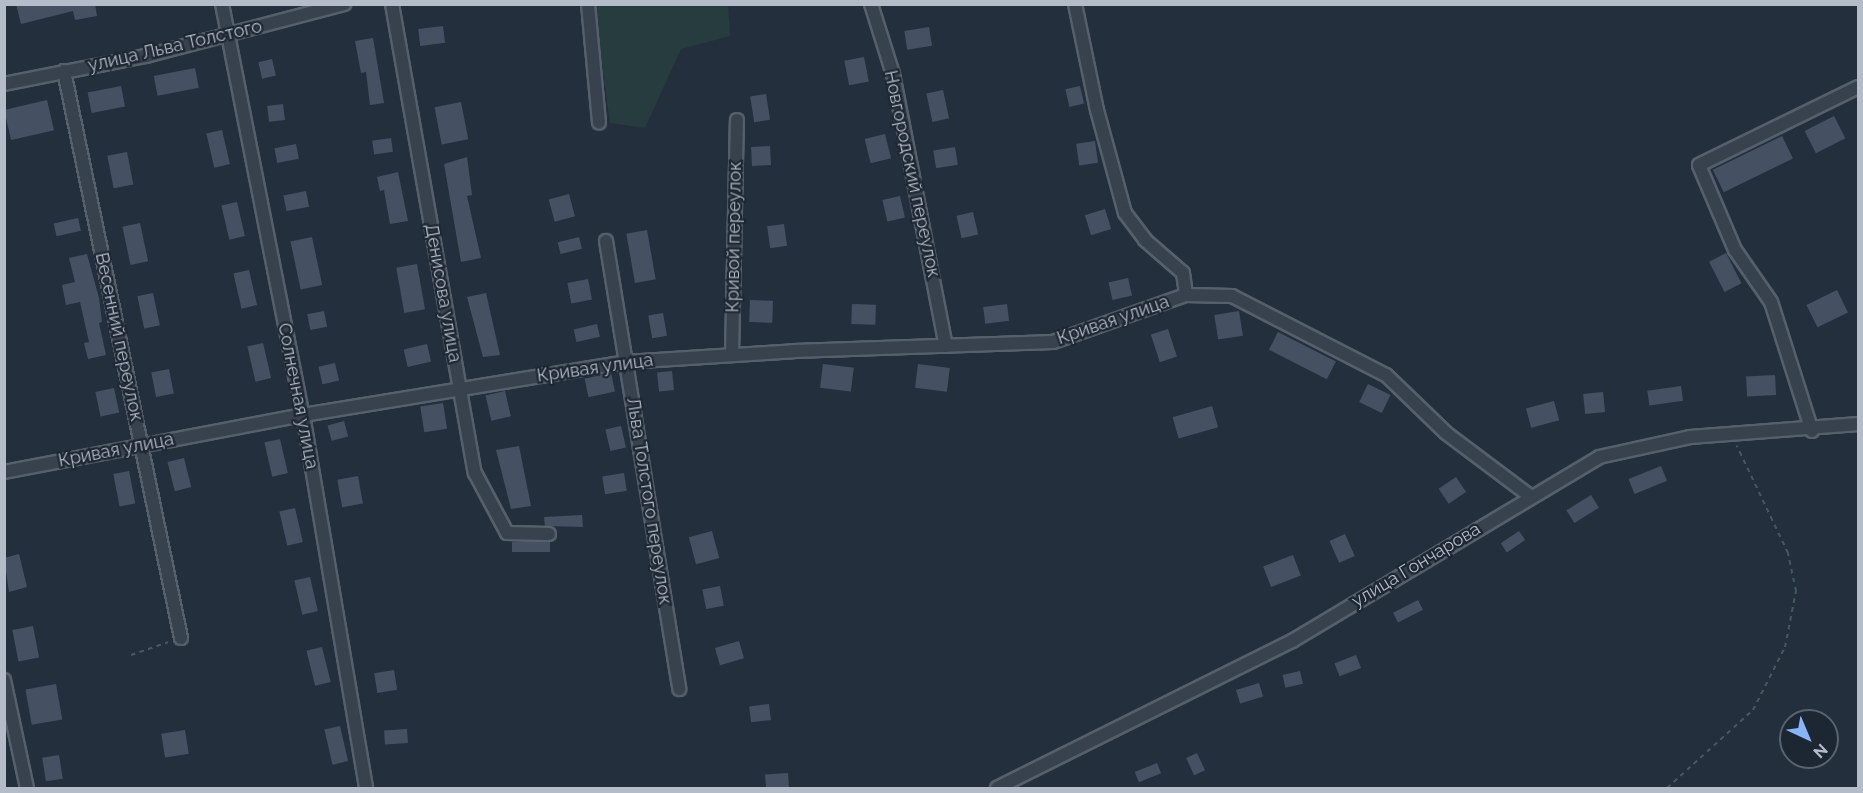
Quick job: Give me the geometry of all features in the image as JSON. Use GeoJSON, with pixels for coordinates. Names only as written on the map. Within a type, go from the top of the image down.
{"type":"FeatureCollection","features":[{"type":"Feature","properties":{"kind":"street","name":"Солнечная улица"},"geometry":{"type":"LineString","coordinates":[[222,4],[226,36],[303,415],[366,789]]}},
{"type":"Feature","properties":{"kind":"street","name":"улица Льва Толстого"},"geometry":{"type":"LineString","coordinates":[[4,84],[226,36],[344,4]]}},
{"type":"Feature","properties":{"kind":"street","name":"Денисова улица"},"geometry":{"type":"LineString","coordinates":[[392,4],[475,472],[507,533],[549,534]]}},
{"type":"Feature","properties":{"kind":"street"},"geometry":{"type":"LineString","coordinates":[[588,4],[599,122]]}},
{"type":"Feature","properties":{"kind":"street","name":"Новгородский переулок"},"geometry":{"type":"LineString","coordinates":[[871,4],[892,74],[946,346]]}},
{"type":"Feature","properties":{"kind":"street"},"geometry":{"type":"LineString","coordinates":[[1075,4],[1096,110],[1125,213],[1145,240],[1183,273],[1186,296]]}},
{"type":"Feature","properties":{"kind":"street","name":"Весенний переулок"},"geometry":{"type":"LineString","coordinates":[[64,71],[181,638]]}},
{"type":"Feature","properties":{"kind":"street"},"geometry":{"type":"LineString","coordinates":[[1812,431],[1771,302],[1735,250],[1699,165],[1858,87]]}},
{"type":"Feature","properties":{"kind":"street","name":"Кривой переулок"},"geometry":{"type":"LineString","coordinates":[[732,355],[737,120]]}},
{"type":"Feature","properties":{"kind":"street","name":"Льва Толстого переулок"},"geometry":{"type":"LineString","coordinates":[[606,241],[679,689]]}},
{"type":"Feature","properties":{"kind":"street","name":"Кривая улица"},"geometry":{"type":"LineString","coordinates":[[4,472],[303,415],[626,362],[732,355],[1053,342],[1186,296],[1232,296],[1386,375],[1446,433],[1530,496]]}},
{"type":"Feature","properties":{"kind":"street","name":"улица Гончарова"},"geometry":{"type":"LineString","coordinates":[[997,789],[1292,641],[1530,496],[1599,457],[1690,438],[1812,431],[1858,424]]}},
{"type":"Feature","properties":{"kind":"street"},"geometry":{"type":"LineString","coordinates":[[4,680],[27,789]]}},
{"type":"Feature","properties":{"kind":"path"},"geometry":{"type":"LineString","coordinates":[[1667,789],[1753,710],[1785,647],[1796,591],[1788,553],[1731,436]]}},
{"type":"Feature","properties":{"kind":"path"},"geometry":{"type":"LineString","coordinates":[[131,655],[181,638]]}},
{"type":"Feature","properties":{"kind":"green space"},"geometry":{"type":"Polygon","coordinates":[[[594,5],[728,5],[730,36],[681,49],[645,128],[610,123],[594,5]]]}},
{"type":"Feature","properties":{"kind":"building"},"geometry":{"type":"Polygon","coordinates":[[[16,4],[95,4],[97,16],[75,20],[73,11],[21,24],[16,4]]]}},
{"type":"Feature","properties":{"kind":"building"},"geometry":{"type":"Polygon","coordinates":[[[443,26],[445,43],[420,46],[418,29],[443,26]]]}},
{"type":"Feature","properties":{"kind":"building"},"geometry":{"type":"Polygon","coordinates":[[[929,27],[932,46],[907,50],[904,31],[929,27]]]}},
{"type":"Feature","properties":{"kind":"building"},"geometry":{"type":"Polygon","coordinates":[[[373,38],[384,103],[370,105],[366,72],[361,73],[355,41],[373,38]]]}},
{"type":"Feature","properties":{"kind":"building"},"geometry":{"type":"Polygon","coordinates":[[[864,57],[869,82],[849,85],[844,61],[864,57]]]}},
{"type":"Feature","properties":{"kind":"building"},"geometry":{"type":"Polygon","coordinates":[[[272,59],[276,76],[262,79],[258,62],[272,59]]]}},
{"type":"Feature","properties":{"kind":"building"},"geometry":{"type":"Polygon","coordinates":[[[195,68],[199,88],[158,96],[154,76],[195,68]]]}},
{"type":"Feature","properties":{"kind":"building"},"geometry":{"type":"Polygon","coordinates":[[[121,86],[125,107],[92,113],[88,92],[121,86]]]}},
{"type":"Feature","properties":{"kind":"building"},"geometry":{"type":"Polygon","coordinates":[[[1080,86],[1084,104],[1069,107],[1065,89],[1080,86]]]}},
{"type":"Feature","properties":{"kind":"building"},"geometry":{"type":"Polygon","coordinates":[[[943,90],[949,118],[932,122],[926,94],[943,90]]]}},
{"type":"Feature","properties":{"kind":"building"},"geometry":{"type":"Polygon","coordinates":[[[766,94],[770,120],[754,122],[750,97],[766,94]]]}},
{"type":"Feature","properties":{"kind":"building"},"geometry":{"type":"Polygon","coordinates":[[[47,100],[54,130],[11,140],[4,110],[47,100]]]}},
{"type":"Feature","properties":{"kind":"building"},"geometry":{"type":"Polygon","coordinates":[[[461,102],[468,139],[442,144],[434,107],[461,102]]]}},
{"type":"Feature","properties":{"kind":"building"},"geometry":{"type":"Polygon","coordinates":[[[283,104],[285,120],[269,122],[267,106],[283,104]]]}},
{"type":"Feature","properties":{"kind":"building"},"geometry":{"type":"Polygon","coordinates":[[[1834,116],[1845,138],[1816,153],[1805,131],[1834,116]]]}},
{"type":"Feature","properties":{"kind":"building"},"geometry":{"type":"Polygon","coordinates":[[[222,130],[230,164],[214,168],[206,134],[222,130]]]}},
{"type":"Feature","properties":{"kind":"building"},"geometry":{"type":"Polygon","coordinates":[[[885,134],[891,158],[871,163],[865,139],[885,134]]]}},
{"type":"Feature","properties":{"kind":"building"},"geometry":{"type":"Polygon","coordinates":[[[1782,136],[1793,158],[1724,192],[1713,170],[1782,136]]]}},
{"type":"Feature","properties":{"kind":"building"},"geometry":{"type":"Polygon","coordinates":[[[391,138],[393,152],[374,155],[372,141],[391,138]]]}},
{"type":"Feature","properties":{"kind":"building"},"geometry":{"type":"Polygon","coordinates":[[[1095,141],[1098,163],[1079,165],[1076,144],[1095,141]]]}},
{"type":"Feature","properties":{"kind":"building"},"geometry":{"type":"Polygon","coordinates":[[[296,144],[299,159],[277,163],[274,148],[296,144]]]}},
{"type":"Feature","properties":{"kind":"building"},"geometry":{"type":"Polygon","coordinates":[[[770,146],[771,165],[752,166],[751,147],[770,146]]]}},
{"type":"Feature","properties":{"kind":"building"},"geometry":{"type":"Polygon","coordinates":[[[955,147],[958,165],[936,168],[933,150],[955,147]]]}},
{"type":"Feature","properties":{"kind":"building"},"geometry":{"type":"Polygon","coordinates":[[[127,152],[133,184],[114,188],[107,156],[127,152]]]}},
{"type":"Feature","properties":{"kind":"building"},"geometry":{"type":"Polygon","coordinates":[[[467,157],[472,195],[467,196],[481,258],[461,262],[444,164],[467,157]]]}},
{"type":"Feature","properties":{"kind":"building"},"geometry":{"type":"Polygon","coordinates":[[[398,172],[408,221],[390,224],[384,190],[380,191],[377,177],[398,172]]]}},
{"type":"Feature","properties":{"kind":"building"},"geometry":{"type":"Polygon","coordinates":[[[306,191],[309,207],[286,211],[283,195],[306,191]]]}},
{"type":"Feature","properties":{"kind":"building"},"geometry":{"type":"Polygon","coordinates":[[[569,194],[575,216],[555,222],[549,199],[569,194]]]}},
{"type":"Feature","properties":{"kind":"building"},"geometry":{"type":"Polygon","coordinates":[[[900,196],[905,217],[887,221],[882,200],[900,196]]]}},
{"type":"Feature","properties":{"kind":"building"},"geometry":{"type":"Polygon","coordinates":[[[237,202],[245,236],[229,240],[221,206],[237,202]]]}},
{"type":"Feature","properties":{"kind":"building"},"geometry":{"type":"Polygon","coordinates":[[[1105,209],[1111,229],[1091,235],[1085,215],[1105,209]]]}},
{"type":"Feature","properties":{"kind":"building"},"geometry":{"type":"Polygon","coordinates":[[[973,212],[978,234],[962,238],[956,216],[973,212]]]}},
{"type":"Feature","properties":{"kind":"building"},"geometry":{"type":"Polygon","coordinates":[[[78,218],[81,231],[57,236],[54,224],[78,218]]]}},
{"type":"Feature","properties":{"kind":"building"},"geometry":{"type":"Polygon","coordinates":[[[140,223],[148,261],[131,265],[122,227],[140,223]]]}},
{"type":"Feature","properties":{"kind":"building"},"geometry":{"type":"Polygon","coordinates":[[[784,224],[787,246],[770,248],[767,226],[784,224]]]}},
{"type":"Feature","properties":{"kind":"building"},"geometry":{"type":"Polygon","coordinates":[[[647,230],[656,279],[635,283],[626,234],[647,230]]]}},
{"type":"Feature","properties":{"kind":"building"},"geometry":{"type":"Polygon","coordinates":[[[312,237],[322,285],[301,290],[290,242],[312,237]]]}},
{"type":"Feature","properties":{"kind":"building"},"geometry":{"type":"Polygon","coordinates":[[[579,237],[582,249],[561,254],[558,242],[579,237]]]}},
{"type":"Feature","properties":{"kind":"building"},"geometry":{"type":"Polygon","coordinates":[[[1726,253],[1741,283],[1725,292],[1709,262],[1726,253]]]}},
{"type":"Feature","properties":{"kind":"building"},"geometry":{"type":"Polygon","coordinates":[[[87,254],[99,298],[102,322],[99,323],[106,355],[88,359],[84,343],[89,342],[80,302],[66,305],[62,285],[75,282],[69,258],[87,254]]]}},
{"type":"Feature","properties":{"kind":"building"},"geometry":{"type":"Polygon","coordinates":[[[417,264],[425,309],[404,313],[396,268],[417,264]]]}},
{"type":"Feature","properties":{"kind":"building"},"geometry":{"type":"Polygon","coordinates":[[[249,270],[257,305],[242,309],[233,274],[249,270]]]}},
{"type":"Feature","properties":{"kind":"building"},"geometry":{"type":"Polygon","coordinates":[[[1128,278],[1132,296],[1113,300],[1109,282],[1128,278]]]}},
{"type":"Feature","properties":{"kind":"building"},"geometry":{"type":"Polygon","coordinates":[[[588,279],[592,300],[571,304],[567,283],[588,279]]]}},
{"type":"Feature","properties":{"kind":"building"},"geometry":{"type":"Polygon","coordinates":[[[1837,290],[1848,312],[1817,327],[1806,305],[1837,290]]]}},
{"type":"Feature","properties":{"kind":"building"},"geometry":{"type":"Polygon","coordinates":[[[153,293],[160,325],[144,329],[137,296],[153,293]]]}},
{"type":"Feature","properties":{"kind":"building"},"geometry":{"type":"Polygon","coordinates":[[[486,293],[500,355],[483,357],[467,297],[486,293]]]}},
{"type":"Feature","properties":{"kind":"building"},"geometry":{"type":"Polygon","coordinates":[[[750,300],[773,301],[772,323],[749,322],[750,300]]]}},
{"type":"Feature","properties":{"kind":"building"},"geometry":{"type":"Polygon","coordinates":[[[852,304],[876,305],[875,325],[851,324],[852,304]]]}},
{"type":"Feature","properties":{"kind":"building"},"geometry":{"type":"Polygon","coordinates":[[[1007,304],[1009,321],[985,324],[983,307],[1007,304]]]}},
{"type":"Feature","properties":{"kind":"building"},"geometry":{"type":"Polygon","coordinates":[[[324,311],[327,327],[310,330],[307,314],[324,311]]]}},
{"type":"Feature","properties":{"kind":"building"},"geometry":{"type":"Polygon","coordinates":[[[1239,311],[1243,336],[1218,340],[1214,315],[1239,311]]]}},
{"type":"Feature","properties":{"kind":"building"},"geometry":{"type":"Polygon","coordinates":[[[663,313],[667,336],[652,338],[648,316],[663,313]]]}},
{"type":"Feature","properties":{"kind":"building"},"geometry":{"type":"Polygon","coordinates":[[[597,324],[600,337],[577,342],[574,329],[597,324]]]}},
{"type":"Feature","properties":{"kind":"building"},"geometry":{"type":"Polygon","coordinates":[[[1168,329],[1177,357],[1160,362],[1151,335],[1168,329]]]}},
{"type":"Feature","properties":{"kind":"building"},"geometry":{"type":"Polygon","coordinates":[[[1278,332],[1336,362],[1327,379],[1269,350],[1278,332]]]}},
{"type":"Feature","properties":{"kind":"building"},"geometry":{"type":"Polygon","coordinates":[[[263,343],[271,378],[256,382],[247,347],[263,343]]]}},
{"type":"Feature","properties":{"kind":"building"},"geometry":{"type":"Polygon","coordinates":[[[427,344],[431,362],[408,367],[404,349],[427,344]]]}},
{"type":"Feature","properties":{"kind":"building"},"geometry":{"type":"Polygon","coordinates":[[[335,363],[339,381],[322,384],[318,367],[335,363]]]}},
{"type":"Feature","properties":{"kind":"building"},"geometry":{"type":"Polygon","coordinates":[[[823,364],[854,368],[851,392],[820,388],[823,364]]]}},
{"type":"Feature","properties":{"kind":"building"},"geometry":{"type":"Polygon","coordinates":[[[918,364],[950,368],[947,392],[915,388],[918,364]]]}},
{"type":"Feature","properties":{"kind":"building"},"geometry":{"type":"Polygon","coordinates":[[[169,369],[174,394],[156,397],[151,372],[169,369]]]}},
{"type":"Feature","properties":{"kind":"building"},"geometry":{"type":"Polygon","coordinates":[[[672,371],[674,390],[659,391],[657,373],[672,371]]]}},
{"type":"Feature","properties":{"kind":"building"},"geometry":{"type":"Polygon","coordinates":[[[611,373],[615,392],[589,397],[585,379],[611,373]]]}},
{"type":"Feature","properties":{"kind":"building"},"geometry":{"type":"Polygon","coordinates":[[[1775,375],[1776,395],[1747,396],[1746,377],[1775,375]]]}},
{"type":"Feature","properties":{"kind":"building"},"geometry":{"type":"Polygon","coordinates":[[[1368,384],[1390,395],[1382,413],[1359,402],[1368,384]]]}},
{"type":"Feature","properties":{"kind":"building"},"geometry":{"type":"Polygon","coordinates":[[[1681,386],[1683,401],[1649,406],[1647,391],[1681,386]]]}},
{"type":"Feature","properties":{"kind":"building"},"geometry":{"type":"Polygon","coordinates":[[[114,388],[119,412],[101,416],[95,392],[114,388]]]}},
{"type":"Feature","properties":{"kind":"building"},"geometry":{"type":"Polygon","coordinates":[[[505,391],[511,416],[491,421],[486,395],[505,391]]]}},
{"type":"Feature","properties":{"kind":"building"},"geometry":{"type":"Polygon","coordinates":[[[1603,392],[1605,412],[1585,414],[1583,394],[1603,392]]]}},
{"type":"Feature","properties":{"kind":"building"},"geometry":{"type":"Polygon","coordinates":[[[1554,401],[1559,420],[1531,428],[1526,409],[1554,401]]]}},
{"type":"Feature","properties":{"kind":"building"},"geometry":{"type":"Polygon","coordinates":[[[443,403],[447,429],[424,432],[420,407],[443,403]]]}},
{"type":"Feature","properties":{"kind":"building"},"geometry":{"type":"Polygon","coordinates":[[[1212,406],[1218,427],[1179,438],[1173,417],[1212,406]]]}},
{"type":"Feature","properties":{"kind":"building"},"geometry":{"type":"Polygon","coordinates":[[[344,421],[348,436],[332,441],[328,425],[344,421]]]}},
{"type":"Feature","properties":{"kind":"building"},"geometry":{"type":"Polygon","coordinates":[[[621,426],[626,447],[610,451],[605,430],[621,426]]]}},
{"type":"Feature","properties":{"kind":"building"},"geometry":{"type":"Polygon","coordinates":[[[280,439],[288,473],[272,477],[264,443],[280,439]]]}},
{"type":"Feature","properties":{"kind":"building"},"geometry":{"type":"Polygon","coordinates":[[[519,446],[531,506],[511,509],[496,450],[519,446]]]}},
{"type":"Feature","properties":{"kind":"building"},"geometry":{"type":"Polygon","coordinates":[[[184,458],[191,487],[175,491],[168,462],[184,458]]]}},
{"type":"Feature","properties":{"kind":"building"},"geometry":{"type":"Polygon","coordinates":[[[1661,466],[1667,481],[1635,494],[1629,479],[1661,466]]]}},
{"type":"Feature","properties":{"kind":"building"},"geometry":{"type":"Polygon","coordinates":[[[129,471],[135,503],[120,506],[113,474],[129,471]]]}},
{"type":"Feature","properties":{"kind":"building"},"geometry":{"type":"Polygon","coordinates":[[[624,473],[627,491],[605,494],[602,476],[624,473]]]}},
{"type":"Feature","properties":{"kind":"building"},"geometry":{"type":"Polygon","coordinates":[[[358,476],[363,504],[342,507],[337,480],[358,476]]]}},
{"type":"Feature","properties":{"kind":"building"},"geometry":{"type":"Polygon","coordinates":[[[1456,477],[1466,492],[1449,504],[1439,489],[1456,477]]]}},
{"type":"Feature","properties":{"kind":"building"},"geometry":{"type":"Polygon","coordinates":[[[1591,495],[1599,508],[1574,523],[1566,510],[1591,495]]]}},
{"type":"Feature","properties":{"kind":"building"},"geometry":{"type":"Polygon","coordinates":[[[295,508],[303,542],[287,546],[279,512],[295,508]]]}},
{"type":"Feature","properties":{"kind":"building"},"geometry":{"type":"Polygon","coordinates":[[[582,515],[583,527],[545,526],[544,517],[582,515]]]}},
{"type":"Feature","properties":{"kind":"building"},"geometry":{"type":"Polygon","coordinates":[[[712,531],[719,558],[696,564],[689,537],[712,531]]]}},
{"type":"Feature","properties":{"kind":"building"},"geometry":{"type":"Polygon","coordinates":[[[1519,531],[1525,540],[1507,552],[1501,543],[1519,531]]]}},
{"type":"Feature","properties":{"kind":"building"},"geometry":{"type":"Polygon","coordinates":[[[1345,534],[1355,556],[1339,563],[1329,541],[1345,534]]]}},
{"type":"Feature","properties":{"kind":"building"},"geometry":{"type":"Polygon","coordinates":[[[512,542],[550,542],[550,552],[512,552],[512,542]]]}},
{"type":"Feature","properties":{"kind":"building"},"geometry":{"type":"Polygon","coordinates":[[[19,554],[27,587],[9,592],[4,558],[19,554]]]}},
{"type":"Feature","properties":{"kind":"building"},"geometry":{"type":"Polygon","coordinates":[[[1293,555],[1301,576],[1271,587],[1263,566],[1293,555]]]}},
{"type":"Feature","properties":{"kind":"building"},"geometry":{"type":"Polygon","coordinates":[[[310,577],[318,611],[302,615],[294,581],[310,577]]]}},
{"type":"Feature","properties":{"kind":"building"},"geometry":{"type":"Polygon","coordinates":[[[720,586],[724,606],[706,609],[702,589],[720,586]]]}},
{"type":"Feature","properties":{"kind":"building"},"geometry":{"type":"Polygon","coordinates":[[[1418,600],[1423,610],[1398,623],[1393,613],[1418,600]]]}},
{"type":"Feature","properties":{"kind":"building"},"geometry":{"type":"Polygon","coordinates":[[[33,626],[39,657],[18,661],[12,630],[33,626]]]}},
{"type":"Feature","properties":{"kind":"building"},"geometry":{"type":"Polygon","coordinates":[[[739,641],[744,658],[720,665],[715,648],[739,641]]]}},
{"type":"Feature","properties":{"kind":"building"},"geometry":{"type":"Polygon","coordinates":[[[322,647],[331,682],[315,686],[306,651],[322,647]]]}},
{"type":"Feature","properties":{"kind":"building"},"geometry":{"type":"Polygon","coordinates":[[[1356,655],[1361,668],[1340,676],[1335,663],[1356,655]]]}},
{"type":"Feature","properties":{"kind":"building"},"geometry":{"type":"Polygon","coordinates":[[[394,670],[397,690],[377,693],[374,673],[394,670]]]}},
{"type":"Feature","properties":{"kind":"building"},"geometry":{"type":"Polygon","coordinates":[[[1300,671],[1303,684],[1285,688],[1282,675],[1300,671]]]}},
{"type":"Feature","properties":{"kind":"building"},"geometry":{"type":"Polygon","coordinates":[[[1259,683],[1263,696],[1240,703],[1236,690],[1259,683]]]}},
{"type":"Feature","properties":{"kind":"building"},"geometry":{"type":"Polygon","coordinates":[[[56,684],[62,719],[32,725],[25,689],[56,684]]]}},
{"type":"Feature","properties":{"kind":"building"},"geometry":{"type":"Polygon","coordinates":[[[769,704],[771,720],[751,722],[749,706],[769,704]]]}},
{"type":"Feature","properties":{"kind":"building"},"geometry":{"type":"Polygon","coordinates":[[[340,726],[348,761],[333,765],[324,730],[340,726]]]}},
{"type":"Feature","properties":{"kind":"building"},"geometry":{"type":"Polygon","coordinates":[[[407,729],[408,743],[385,745],[384,731],[407,729]]]}},
{"type":"Feature","properties":{"kind":"building"},"geometry":{"type":"Polygon","coordinates":[[[185,730],[189,754],[165,757],[161,734],[185,730]]]}},
{"type":"Feature","properties":{"kind":"building"},"geometry":{"type":"Polygon","coordinates":[[[1197,753],[1205,770],[1194,775],[1186,758],[1197,753]]]}},
{"type":"Feature","properties":{"kind":"building"},"geometry":{"type":"Polygon","coordinates":[[[59,755],[63,779],[46,781],[42,758],[59,755]]]}},
{"type":"Feature","properties":{"kind":"building"},"geometry":{"type":"Polygon","coordinates":[[[1157,763],[1161,773],[1139,782],[1135,772],[1157,763]]]}},
{"type":"Feature","properties":{"kind":"building"},"geometry":{"type":"Polygon","coordinates":[[[788,773],[789,788],[766,788],[765,775],[788,773]]]}}]}
